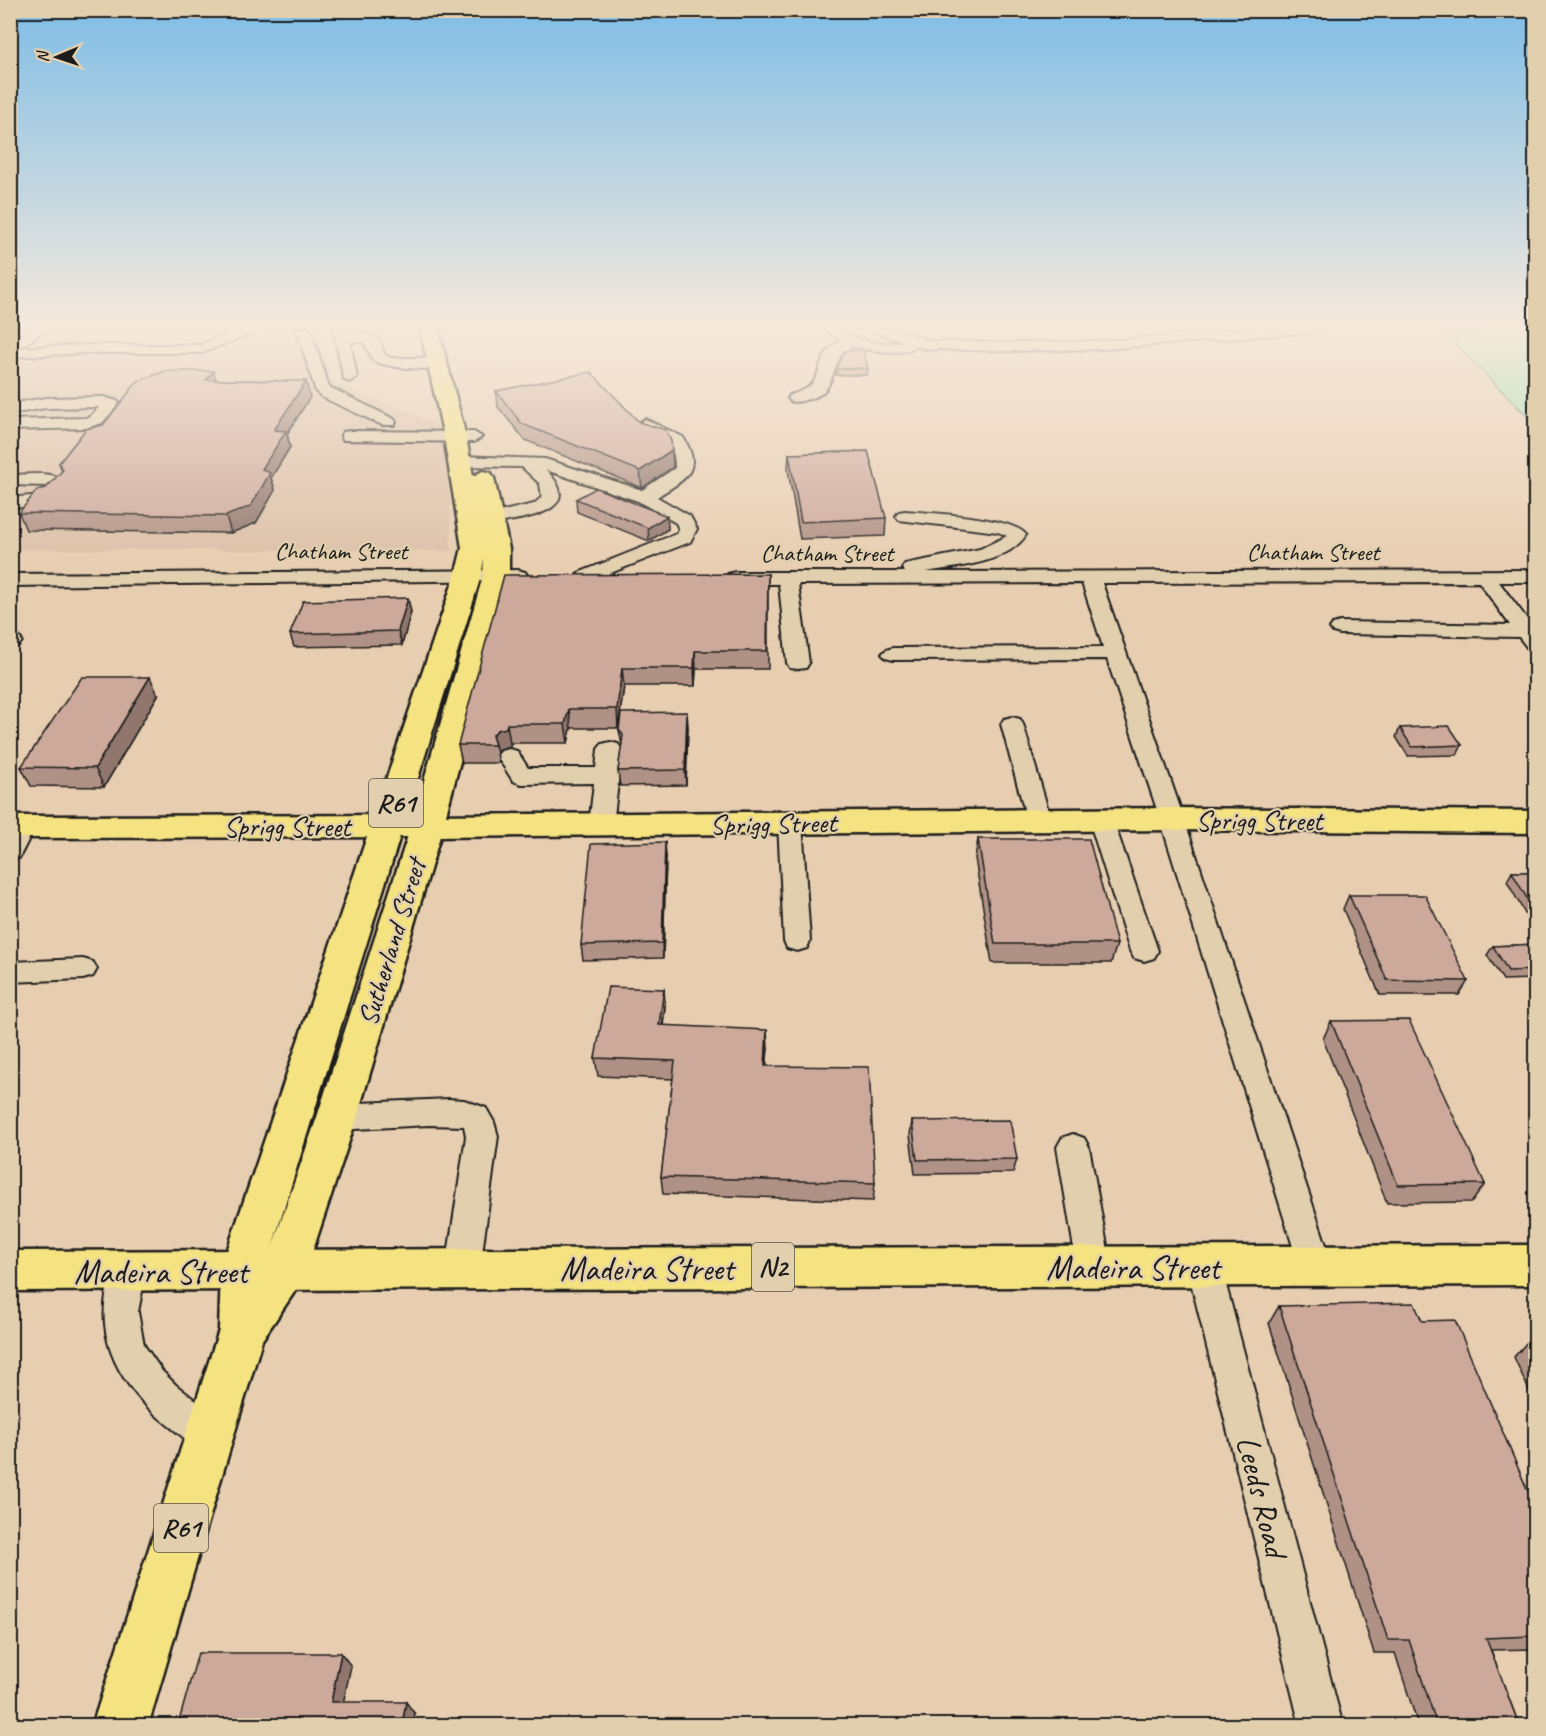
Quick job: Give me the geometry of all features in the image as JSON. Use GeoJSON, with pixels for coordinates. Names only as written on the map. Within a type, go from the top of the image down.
{"type":"FeatureCollection","features":[{"type":"Feature","properties":{"kind":"main road","name":"Sutherland Street"},"geometry":{"type":"LineString","coordinates":[[120,1725],[242,1330],[264,1270],[388,826],[482,576],[497,549],[492,519],[453,409]]}},
{"type":"Feature","properties":{"kind":"main road","name":"Sutherland Street"},"geometry":{"type":"LineString","coordinates":[[264,1270],[337,1117],[427,826],[482,576],[474,548],[467,449],[461,409]]}},
{"type":"Feature","properties":{"kind":"main road","name":"Sprigg Street"},"geometry":{"type":"LineString","coordinates":[[15,835],[388,826],[1039,820],[1536,822]]}},
{"type":"Feature","properties":{"kind":"main road","name":"Madeira Street"},"geometry":{"type":"LineString","coordinates":[[10,1271],[1536,1265]]}},
{"type":"Feature","properties":{"kind":"street"},"geometry":{"type":"LineString","coordinates":[[10,425],[86,423],[96,420],[106,409]]}},
{"type":"Feature","properties":{"kind":"street"},"geometry":{"type":"LineString","coordinates":[[360,409],[388,422]]}},
{"type":"Feature","properties":{"kind":"street"},"geometry":{"type":"LineString","coordinates":[[644,497],[680,474],[684,468],[684,457],[677,441],[645,424]]}},
{"type":"Feature","properties":{"kind":"street"},"geometry":{"type":"LineString","coordinates":[[350,436],[467,449],[545,464],[644,497],[684,520],[688,529],[683,538],[585,577]]}},
{"type":"Feature","properties":{"kind":"street"},"geometry":{"type":"LineString","coordinates":[[492,519],[540,508],[551,499],[551,489],[545,479],[526,462]]}},
{"type":"Feature","properties":{"kind":"street"},"geometry":{"type":"LineString","coordinates":[[10,480],[49,480],[59,485],[46,500],[10,503]]}},
{"type":"Feature","properties":{"kind":"street"},"geometry":{"type":"LineString","coordinates":[[873,579],[895,571],[997,550],[1011,544],[1017,536],[1014,532],[1000,528],[905,516]]}},
{"type":"Feature","properties":{"kind":"street"},"geometry":{"type":"LineString","coordinates":[[1485,576],[1530,638]]}},
{"type":"Feature","properties":{"kind":"street","name":"Chatham Street"},"geometry":{"type":"LineString","coordinates":[[716,578],[1536,576]]}},
{"type":"Feature","properties":{"kind":"street","name":"Chatham Street"},"geometry":{"type":"LineString","coordinates":[[10,579],[541,577]]}},
{"type":"Feature","properties":{"kind":"street"},"geometry":{"type":"LineString","coordinates":[[563,577],[633,577]]}},
{"type":"Feature","properties":{"kind":"street"},"geometry":{"type":"LineString","coordinates":[[1090,578],[1172,819],[1316,1266]]}},
{"type":"Feature","properties":{"kind":"street"},"geometry":{"type":"LineString","coordinates":[[788,579],[798,663]]}},
{"type":"Feature","properties":{"kind":"street"},"geometry":{"type":"LineString","coordinates":[[1340,628],[1530,638]]}},
{"type":"Feature","properties":{"kind":"street"},"geometry":{"type":"LineString","coordinates":[[892,654],[1115,653]]}},
{"type":"Feature","properties":{"kind":"street"},"geometry":{"type":"LineString","coordinates":[[1012,724],[1039,820]]}},
{"type":"Feature","properties":{"kind":"street"},"geometry":{"type":"LineString","coordinates":[[600,825],[610,749]]}},
{"type":"Feature","properties":{"kind":"street"},"geometry":{"type":"LineString","coordinates":[[509,756],[521,776],[606,775]]}},
{"type":"Feature","properties":{"kind":"street"},"geometry":{"type":"LineString","coordinates":[[1101,820],[1144,951]]}},
{"type":"Feature","properties":{"kind":"street"},"geometry":{"type":"LineString","coordinates":[[790,823],[797,941]]}},
{"type":"Feature","properties":{"kind":"street"},"geometry":{"type":"LineString","coordinates":[[10,972],[83,969]]}},
{"type":"Feature","properties":{"kind":"street"},"geometry":{"type":"LineString","coordinates":[[337,1117],[450,1111],[466,1113],[478,1120],[482,1136],[463,1268]]}},
{"type":"Feature","properties":{"kind":"street"},"geometry":{"type":"LineString","coordinates":[[1073,1147],[1094,1267]]}},
{"type":"Feature","properties":{"kind":"street","name":"Leeds Road"},"geometry":{"type":"LineString","coordinates":[[1204,1266],[1322,1725]]}},
{"type":"Feature","properties":{"kind":"street"},"geometry":{"type":"LineString","coordinates":[[129,1271],[121,1310],[122,1327],[137,1371],[151,1388],[210,1435]]}},
{"type":"Feature","properties":{"kind":"shaded area"},"geometry":{"type":"Polygon","coordinates":[[[11,409],[399,409],[445,427],[449,455],[451,551],[11,549],[11,409]]]}},
{"type":"Feature","properties":{"kind":"green space"},"geometry":{"type":"Polygon","coordinates":[[[1520,409],[1535,409],[1535,424],[1520,409]]]}},
{"type":"Feature","properties":{"kind":"building"},"geometry":{"type":"Polygon","coordinates":[[[116,409],[288,409],[274,430],[286,431],[262,469],[270,473],[251,506],[226,516],[19,513],[37,490],[46,488],[63,470],[59,463],[86,429],[103,425],[116,409]]]}},
{"type":"Feature","properties":{"kind":"building"},"geometry":{"type":"Polygon","coordinates":[[[510,409],[627,409],[639,422],[666,430],[672,450],[640,471],[522,424],[510,409]]]}},
{"type":"Feature","properties":{"kind":"building"},"geometry":{"type":"Polygon","coordinates":[[[868,451],[886,518],[801,522],[789,454],[868,451]]]}},
{"type":"Feature","properties":{"kind":"building"},"geometry":{"type":"Polygon","coordinates":[[[596,488],[667,516],[648,528],[576,499],[596,488]]]}},
{"type":"Feature","properties":{"kind":"building"},"geometry":{"type":"Polygon","coordinates":[[[768,574],[767,651],[695,651],[694,668],[622,668],[617,709],[569,709],[565,724],[507,724],[506,728],[497,730],[492,736],[495,745],[458,745],[504,575],[768,574]]]}},
{"type":"Feature","properties":{"kind":"building"},"geometry":{"type":"Polygon","coordinates":[[[408,598],[398,631],[290,634],[303,601],[408,598]]]}},
{"type":"Feature","properties":{"kind":"building"},"geometry":{"type":"Polygon","coordinates":[[[82,677],[150,677],[95,768],[21,767],[82,677]]]}},
{"type":"Feature","properties":{"kind":"building"},"geometry":{"type":"Polygon","coordinates":[[[687,712],[685,770],[618,771],[623,735],[619,730],[621,713],[687,712]]]}},
{"type":"Feature","properties":{"kind":"building"},"geometry":{"type":"Polygon","coordinates":[[[1449,726],[1462,745],[1412,747],[1400,728],[1449,726]]]}},
{"type":"Feature","properties":{"kind":"building"},"geometry":{"type":"Polygon","coordinates":[[[978,839],[1089,839],[1117,944],[995,944],[978,839]]]}},
{"type":"Feature","properties":{"kind":"building"},"geometry":{"type":"Polygon","coordinates":[[[665,842],[662,943],[581,945],[591,844],[665,842]]]}},
{"type":"Feature","properties":{"kind":"building"},"geometry":{"type":"Polygon","coordinates":[[[1512,872],[1536,872],[1536,911],[1534,911],[1512,872]]]}},
{"type":"Feature","properties":{"kind":"building"},"geometry":{"type":"Polygon","coordinates":[[[1349,895],[1425,895],[1468,981],[1387,980],[1349,895]]]}},
{"type":"Feature","properties":{"kind":"building"},"geometry":{"type":"Polygon","coordinates":[[[1536,944],[1536,970],[1508,971],[1493,946],[1536,944]]]}},
{"type":"Feature","properties":{"kind":"building"},"geometry":{"type":"Polygon","coordinates":[[[608,987],[664,989],[659,1025],[767,1030],[765,1066],[869,1067],[875,1183],[661,1177],[675,1061],[595,1058],[608,987]]]}},
{"type":"Feature","properties":{"kind":"building"},"geometry":{"type":"Polygon","coordinates":[[[1409,1020],[1485,1184],[1398,1185],[1331,1021],[1409,1020]]]}},
{"type":"Feature","properties":{"kind":"building"},"geometry":{"type":"Polygon","coordinates":[[[1010,1120],[1017,1159],[917,1160],[912,1121],[1010,1120]]]}},
{"type":"Feature","properties":{"kind":"building"},"geometry":{"type":"Polygon","coordinates":[[[1414,1303],[1422,1321],[1455,1320],[1536,1510],[1536,1636],[1486,1638],[1519,1725],[1437,1725],[1409,1640],[1388,1640],[1279,1306],[1414,1303]]]}},
{"type":"Feature","properties":{"kind":"building"},"geometry":{"type":"Polygon","coordinates":[[[1529,1340],[1536,1340],[1536,1356],[1529,1340]]]}},
{"type":"Feature","properties":{"kind":"building"},"geometry":{"type":"Polygon","coordinates":[[[198,1653],[341,1653],[331,1702],[406,1702],[402,1725],[178,1725],[198,1653]]]}}]}
